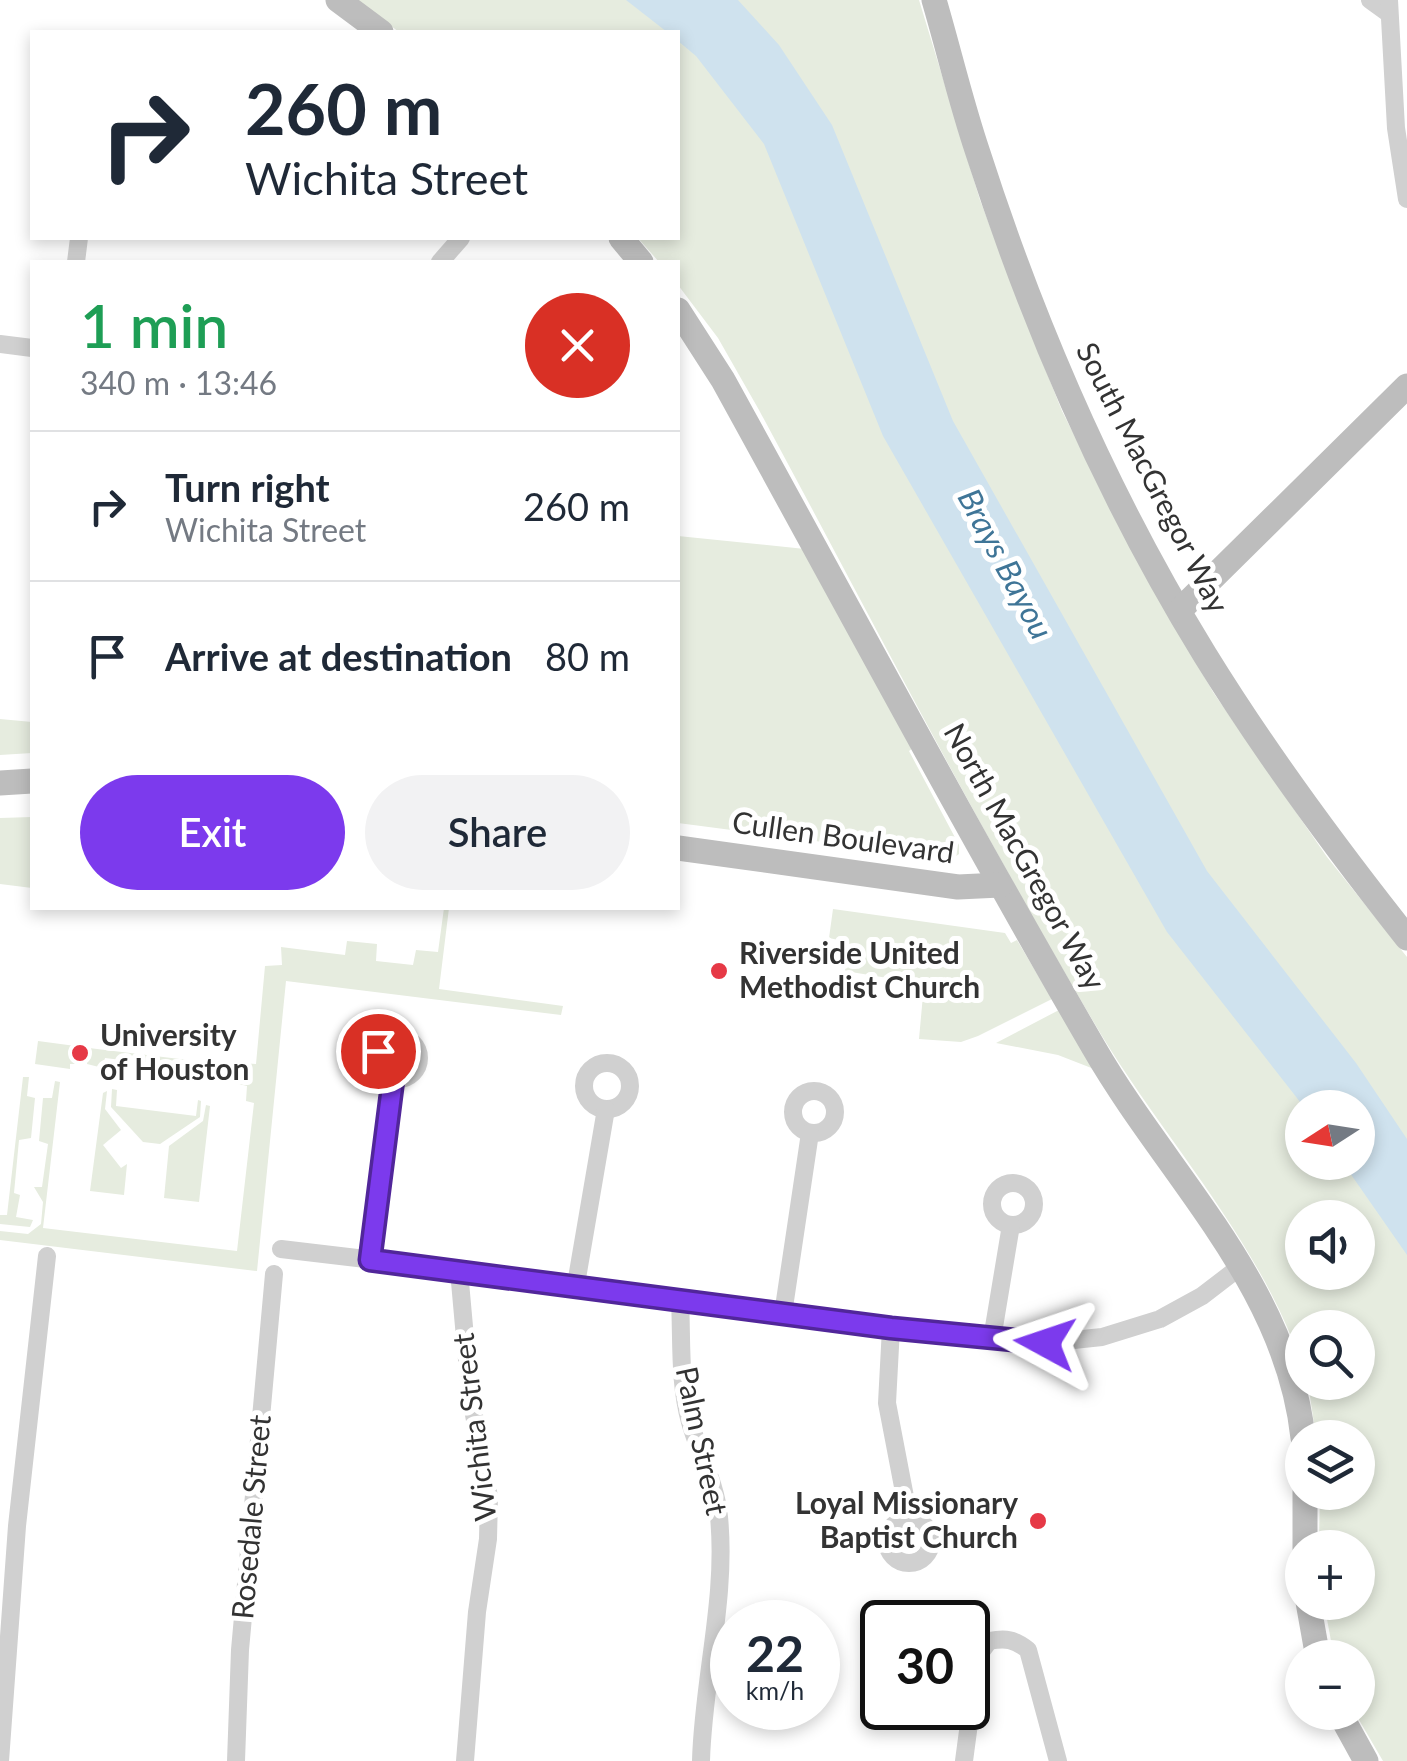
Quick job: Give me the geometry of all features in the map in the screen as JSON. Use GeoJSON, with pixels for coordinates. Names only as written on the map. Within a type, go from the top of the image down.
{"type":"FeatureCollection","features":[{"type":"Feature","properties":{"kind":"street"},"geometry":{"type":"LineString","coordinates":[[338,0],[378,30]]}},
{"type":"Feature","properties":{"kind":"street","name":"South MacGregor Way"},"geometry":{"type":"LineString","coordinates":[[934,0],[977,151],[1035,312],[1105,470],[1205,654],[1317,823],[1407,938]]}},
{"type":"Feature","properties":{"kind":"street"},"geometry":{"type":"LineString","coordinates":[[1370,0],[1389,6],[1396,128],[1407,199]]}},
{"type":"Feature","properties":{"kind":"street"},"geometry":{"type":"LineString","coordinates":[[442,260],[459,240]]}},
{"type":"Feature","properties":{"kind":"street"},"geometry":{"type":"LineString","coordinates":[[623,240],[640,260]]}},
{"type":"Feature","properties":{"kind":"street","name":"North MacGregor Way"},"geometry":{"type":"LineString","coordinates":[[680,313],[724,380],[1000,885],[1097,1054],[1266,1308],[1284,1354],[1301,1420]]}},
{"type":"Feature","properties":{"kind":"street"},"geometry":{"type":"LineString","coordinates":[[0,344],[30,348]]}},
{"type":"Feature","properties":{"kind":"street"},"geometry":{"type":"LineString","coordinates":[[1180,610],[1407,386]]}},
{"type":"Feature","properties":{"kind":"street"},"geometry":{"type":"LineString","coordinates":[[0,783],[30,781]]}},
{"type":"Feature","properties":{"kind":"street","name":"Cullen Boulevard"},"geometry":{"type":"LineString","coordinates":[[680,848],[958,888],[1000,885]]}},
{"type":"Feature","properties":{"kind":"street"},"geometry":{"type":"LineString","coordinates":[[370,1260],[393,1079]]}},
{"type":"Feature","properties":{"kind":"street"},"geometry":{"type":"LineString","coordinates":[[576,1284],[606,1110]]}},
{"type":"Feature","properties":{"kind":"street"},"geometry":{"type":"LineString","coordinates":[[784,1314],[810,1133]]}},
{"type":"Feature","properties":{"kind":"street"},"geometry":{"type":"LineString","coordinates":[[992,1339],[1011,1225]]}},
{"type":"Feature","properties":{"kind":"street"},"geometry":{"type":"LineString","coordinates":[[281,1250],[576,1284],[891,1328],[1045,1343],[1102,1338],[1160,1319],[1202,1296],[1241,1266]]}},
{"type":"Feature","properties":{"kind":"street"},"geometry":{"type":"LineString","coordinates":[[0,1761],[16,1526],[47,1256]]}},
{"type":"Feature","properties":{"kind":"street","name":"Wichita Street"},"geometry":{"type":"LineString","coordinates":[[459,1271],[470,1393],[489,1497],[465,1761]]}},
{"type":"Feature","properties":{"kind":"street","name":"Rosedale Street"},"geometry":{"type":"LineString","coordinates":[[236,1761],[240,1650],[274,1274]]}},
{"type":"Feature","properties":{"kind":"street","name":"Palm Street"},"geometry":{"type":"LineString","coordinates":[[680,1300],[683,1386],[690,1423],[710,1471],[719,1514],[722,1560],[701,1761]]}},
{"type":"Feature","properties":{"kind":"street"},"geometry":{"type":"LineString","coordinates":[[891,1328],[887,1403],[906,1520]]}},
{"type":"Feature","properties":{"kind":"street"},"geometry":{"type":"LineString","coordinates":[[964,1761],[978,1656],[989,1641],[1003,1638],[1015,1640],[1028,1650],[1058,1761]]}},
{"type":"Feature","properties":{"kind":"street"},"geometry":{"type":"LineString","coordinates":[[1349,1730],[1366,1761]]}},
{"type":"Feature","properties":{"kind":"shaded area"},"geometry":{"type":"Polygon","coordinates":[[[357,0],[919,0],[980,200],[1019,303],[1062,411],[1130,546],[1213,692],[1327,857],[1407,957],[1407,1761],[1383,1761],[1365,1730],[1375,1730],[1375,1640],[1331,1640],[1327,1620],[1375,1620],[1375,1530],[1319,1530],[1320,1510],[1375,1510],[1375,1420],[1313,1420],[1311,1400],[1375,1400],[1375,1310],[1285,1310],[1285,1322],[1239,1237],[1102,1036],[1013,882],[759,410],[718,338],[680,288],[680,260],[657,260],[640,240],[680,240],[680,30],[396,30],[357,0]]]}},
{"type":"Feature","properties":{"kind":"shaded area"},"geometry":{"type":"Polygon","coordinates":[[[680,536],[805,549],[913,748],[909,751],[959,845],[959,854],[952,859],[680,823],[680,536]]]}},
{"type":"Feature","properties":{"kind":"shaded area"},"geometry":{"type":"Polygon","coordinates":[[[0,719],[30,722],[30,753],[0,755],[0,719]]]}},
{"type":"Feature","properties":{"kind":"shaded area"},"geometry":{"type":"Polygon","coordinates":[[[30,817],[30,888],[0,884],[0,818],[30,817]]]}},
{"type":"Feature","properties":{"kind":"shaded area"},"geometry":{"type":"Polygon","coordinates":[[[833,909],[1005,933],[1011,943],[1017,940],[1052,999],[961,1042],[919,1039],[924,984],[845,971],[848,942],[829,938],[833,909]]]}},
{"type":"Feature","properties":{"kind":"shaded area"},"geometry":{"type":"Polygon","coordinates":[[[444,910],[449,910],[439,989],[563,1006],[561,1015],[286,981],[257,1271],[0,1240],[0,1231],[28,1234],[41,1224],[43,1202],[34,1187],[42,1187],[48,1144],[39,1141],[43,1098],[52,1098],[55,1081],[60,1082],[43,1228],[237,1251],[254,1103],[246,1101],[247,1086],[239,1084],[240,1063],[256,1064],[265,966],[282,965],[281,947],[345,955],[347,941],[377,944],[376,961],[413,965],[416,950],[438,952],[444,910]]]}},
{"type":"Feature","properties":{"kind":"shaded area"},"geometry":{"type":"Polygon","coordinates":[[[1059,1010],[1094,1069],[1058,1055],[996,1043],[1059,1010]]]}},
{"type":"Feature","properties":{"kind":"shaded area"},"geometry":{"type":"Polygon","coordinates":[[[38,1041],[83,1047],[81,1064],[70,1064],[70,1069],[35,1064],[38,1041]]]}},
{"type":"Feature","properties":{"kind":"shaded area"},"geometry":{"type":"Polygon","coordinates":[[[89,1048],[229,1065],[227,1083],[219,1083],[219,1072],[105,1058],[103,1068],[87,1064],[89,1048]]]}},
{"type":"Feature","properties":{"kind":"shaded area"},"geometry":{"type":"Polygon","coordinates":[[[23,1077],[29,1077],[27,1096],[35,1098],[31,1138],[19,1140],[14,1193],[20,1195],[16,1217],[33,1220],[30,1227],[0,1224],[0,1215],[7,1215],[23,1077]]]}},
{"type":"Feature","properties":{"kind":"shaded area"},"geometry":{"type":"Polygon","coordinates":[[[112,1089],[117,1090],[116,1106],[196,1116],[198,1100],[200,1117],[160,1144],[143,1142],[111,1107],[112,1089]]]}},
{"type":"Feature","properties":{"kind":"shaded area"},"geometry":{"type":"Polygon","coordinates":[[[107,1091],[105,1109],[121,1130],[103,1145],[121,1168],[127,1164],[124,1195],[90,1191],[103,1093],[107,1091]]]}},
{"type":"Feature","properties":{"kind":"shaded area"},"geometry":{"type":"Polygon","coordinates":[[[206,1105],[210,1106],[199,1202],[164,1198],[169,1146],[203,1121],[206,1105]]]}},
{"type":"Feature","properties":{"kind":"water","name":"Brays Bayou"},"geometry":{"type":"Polygon","coordinates":[[[626,0],[738,0],[779,45],[832,125],[953,421],[1207,871],[1374,1090],[1291,1090],[1167,932],[883,436],[764,144],[696,56],[680,43],[680,30],[664,30],[626,0]]]}},
{"type":"Feature","properties":{"kind":"water"},"geometry":{"type":"Polygon","coordinates":[[[1375,1091],[1407,1139],[1407,1255],[1375,1209],[1375,1200],[1369,1200],[1355,1180],[1375,1180],[1375,1091]]]}},
{"type":"Feature","properties":{"kind":"place","name":"Riverside United Methodist Church"},"geometry":{"type":"Point","coordinates":[719,971]}},
{"type":"Feature","properties":{"kind":"place","name":"University of Houston"},"geometry":{"type":"Point","coordinates":[80,1053]}},
{"type":"Feature","properties":{"kind":"place","name":"Loyal Missionary Baptist Church"},"geometry":{"type":"Point","coordinates":[1038,1521]}},
{"type":"Feature","properties":{"kind":"route"},"geometry":{"type":"LineString","coordinates":[[378,1051],[378,1065],[393,1079],[370,1260],[891,1328],[1045,1343]]}}]}
